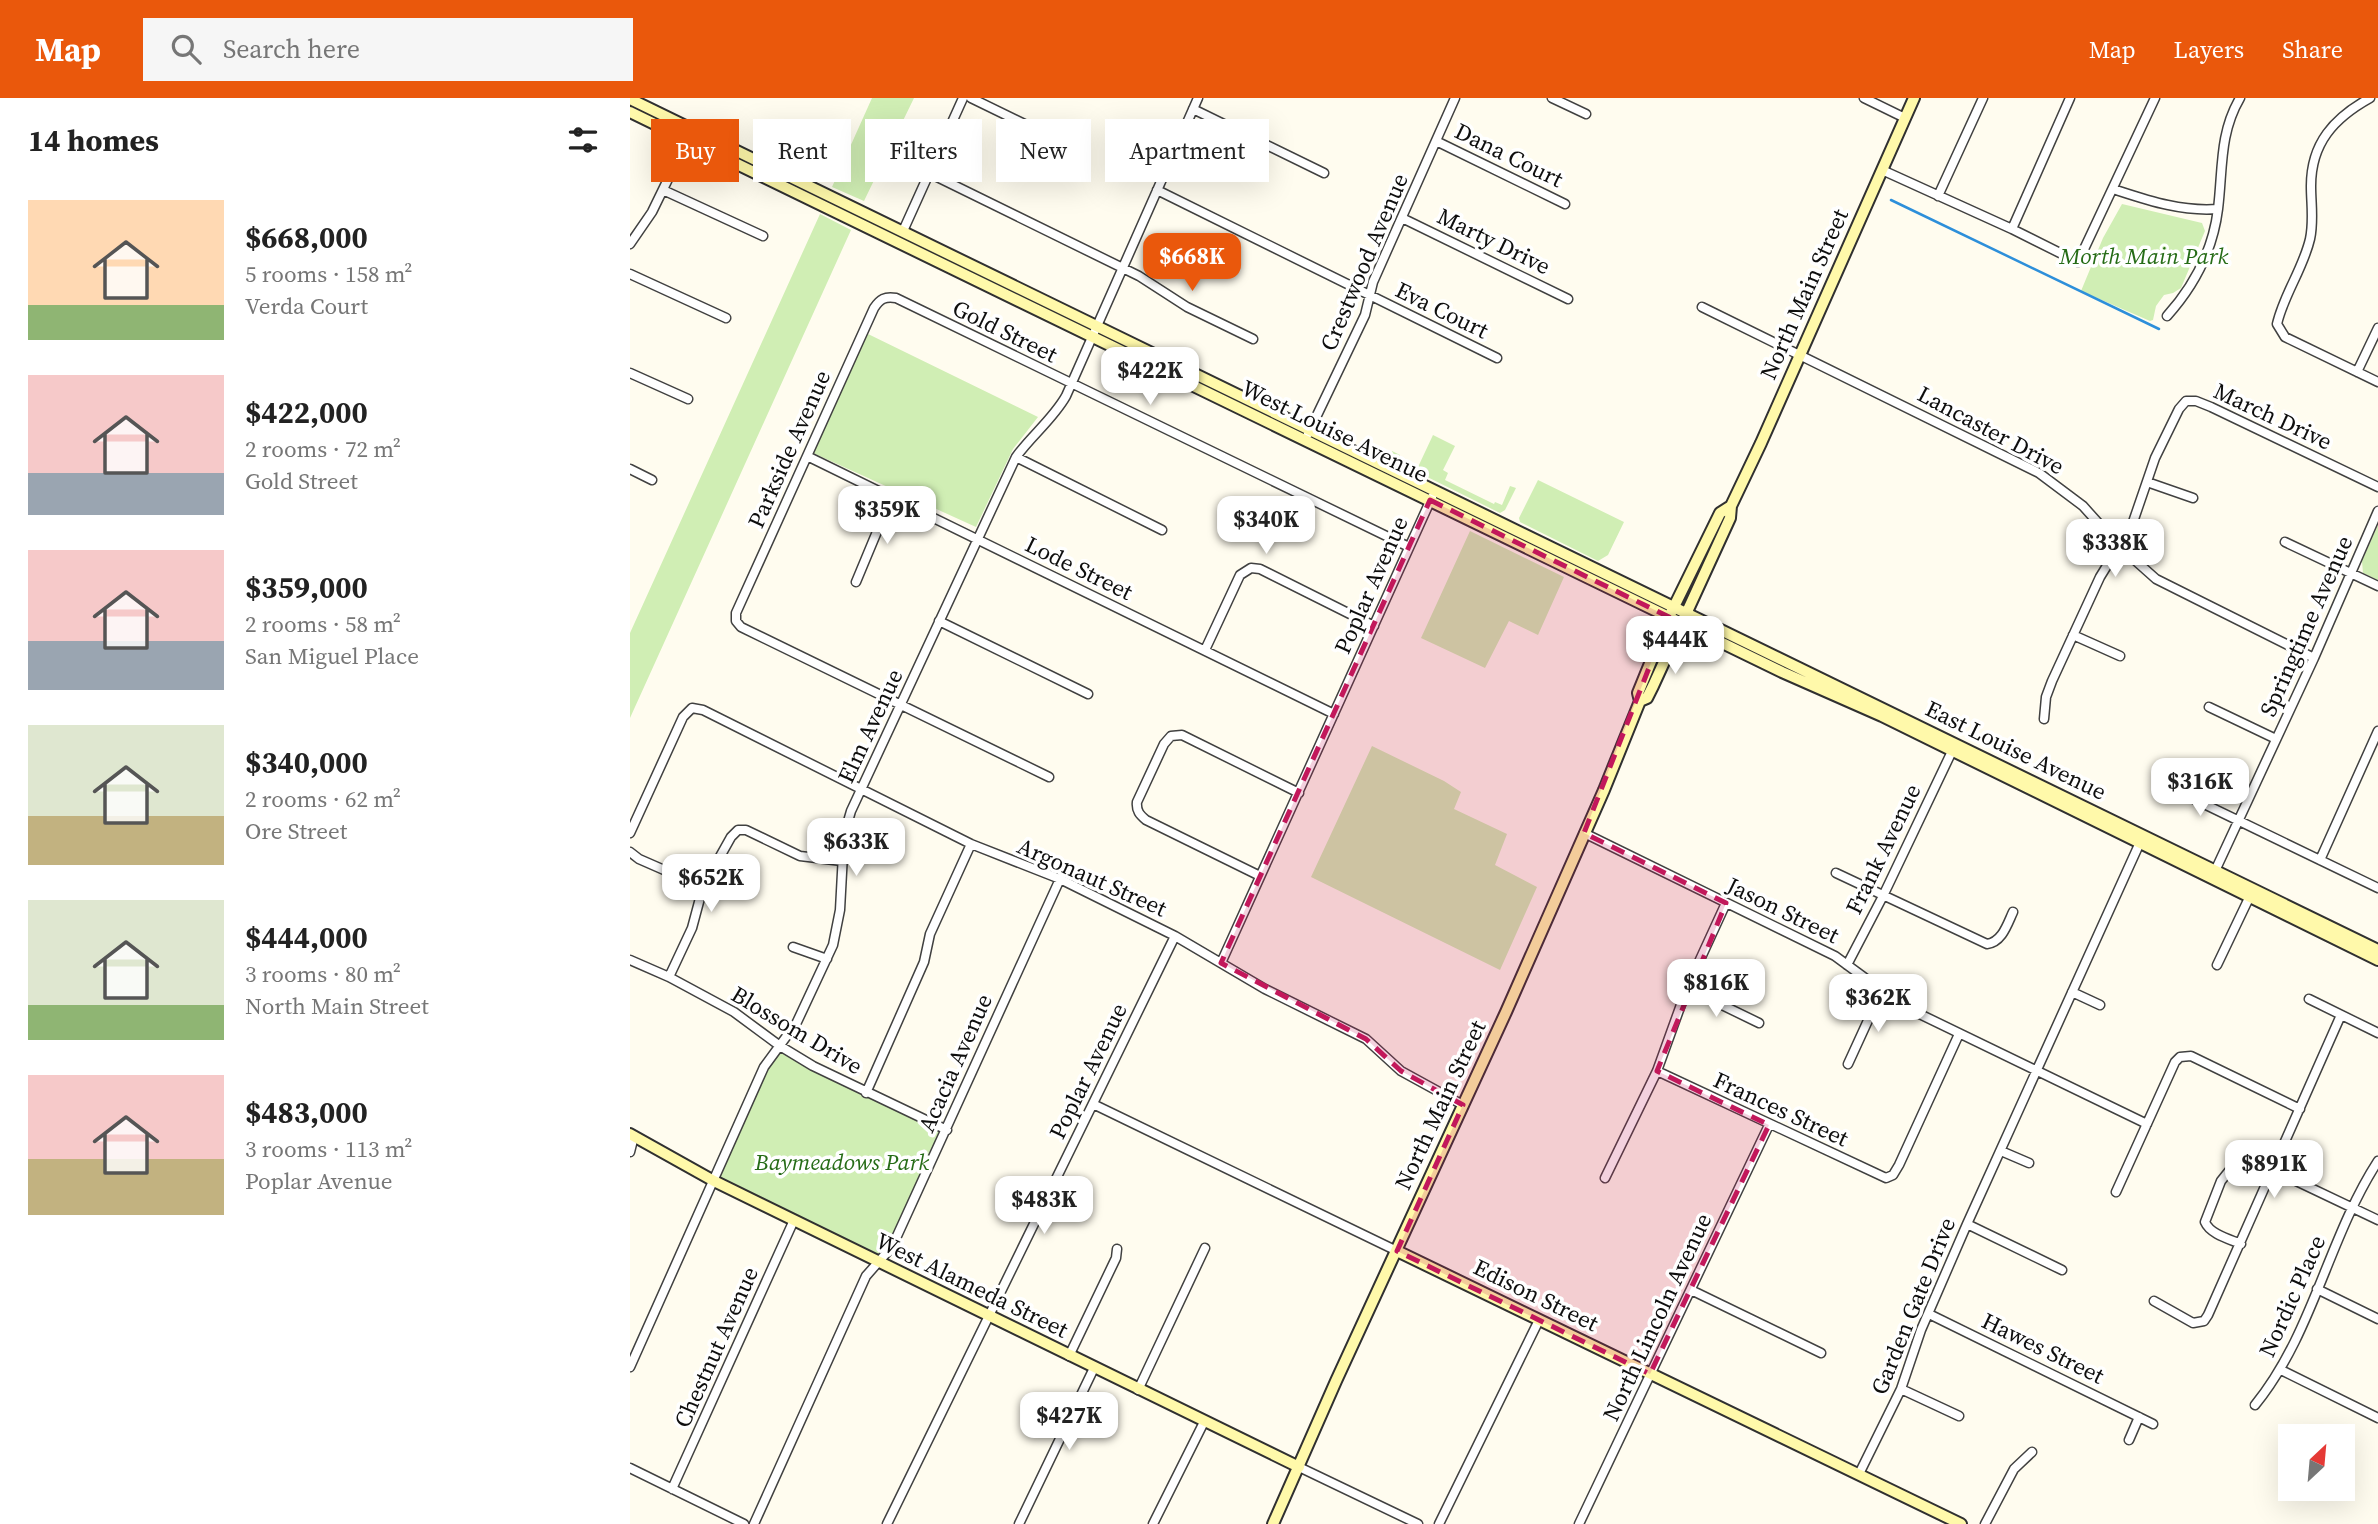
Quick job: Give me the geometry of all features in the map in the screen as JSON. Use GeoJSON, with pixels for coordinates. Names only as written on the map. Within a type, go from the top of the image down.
{"type":"FeatureCollection","features":[{"type":"Feature","properties":{"kind":"main road","name":"North Main Street"},"geometry":{"type":"LineString","coordinates":[[1640,701],[1647,698],[1730,518],[1731,506],[1914,98]]}},
{"type":"Feature","properties":{"kind":"main road","name":"West Louise Avenue"},"geometry":{"type":"LineString","coordinates":[[630,99],[673,119]]}},
{"type":"Feature","properties":{"kind":"main road","name":"West Louise Avenue"},"geometry":{"type":"LineString","coordinates":[[630,112],[651,122]]}},
{"type":"Feature","properties":{"kind":"main road","name":"West Louise Avenue"},"geometry":{"type":"LineString","coordinates":[[739,151],[1097,325],[1308,434],[1671,611]]}},
{"type":"Feature","properties":{"kind":"main road","name":"West Louise Avenue"},"geometry":{"type":"LineString","coordinates":[[739,164],[1091,336],[1308,434]]}},
{"type":"Feature","properties":{"kind":"main road","name":"North Main Street"},"geometry":{"type":"LineString","coordinates":[[1273,1524],[1584,833],[1640,701],[1637,693],[1671,611],[1720,513],[1731,506]]}},
{"type":"Feature","properties":{"kind":"main road","name":"East Louise Avenue"},"geometry":{"type":"LineString","coordinates":[[1671,611],[2141,839],[2249,898],[2378,960]]}},
{"type":"Feature","properties":{"kind":"main road","name":"East Louise Avenue"},"geometry":{"type":"LineString","coordinates":[[2141,839],[2216,871],[2378,950]]}},
{"type":"Feature","properties":{"kind":"main road","name":"West Alameda Street"},"geometry":{"type":"LineString","coordinates":[[632,1135],[713,1181],[1299,1467]]}},
{"type":"Feature","properties":{"kind":"main road","name":"Edison Street"},"geometry":{"type":"LineString","coordinates":[[1397,1251],[1961,1524]]}},
{"type":"Feature","properties":{"kind":"street"},"geometry":{"type":"LineString","coordinates":[[955,119],[964,98]]}},
{"type":"Feature","properties":{"kind":"street"},"geometry":{"type":"LineString","coordinates":[[971,98],[1014,119]]}},
{"type":"Feature","properties":{"kind":"street","name":"Elm Avenue"},"geometry":{"type":"LineString","coordinates":[[630,1367],[764,1068],[797,1022],[827,959],[838,925],[848,818],[1016,457],[1028,440],[1059,408],[1198,98]]}},
{"type":"Feature","properties":{"kind":"street","name":"Crestwood Avenue"},"geometry":{"type":"LineString","coordinates":[[1308,434],[1365,315],[1373,282],[1455,98]]}},
{"type":"Feature","properties":{"kind":"street"},"geometry":{"type":"LineString","coordinates":[[1552,98],[1586,114]]}},
{"type":"Feature","properties":{"kind":"street"},"geometry":{"type":"LineString","coordinates":[[1864,98],[1905,118]]}},
{"type":"Feature","properties":{"kind":"street"},"geometry":{"type":"LineString","coordinates":[[1938,196],[1983,98]]}},
{"type":"Feature","properties":{"kind":"street"},"geometry":{"type":"LineString","coordinates":[[2012,229],[2070,98]]}},
{"type":"Feature","properties":{"kind":"street"},"geometry":{"type":"LineString","coordinates":[[1882,170],[2078,262],[2155,98]]}},
{"type":"Feature","properties":{"kind":"street"},"geometry":{"type":"LineString","coordinates":[[2167,316],[2184,297],[2210,241],[2218,209],[2222,149],[2227,128],[2241,98]]}},
{"type":"Feature","properties":{"kind":"street"},"geometry":{"type":"LineString","coordinates":[[2370,98],[2353,107],[2337,121],[2323,139],[2316,154],[2312,177],[2313,216],[2310,240],[2277,324],[2285,337],[2378,382]]}},
{"type":"Feature","properties":{"kind":"street"},"geometry":{"type":"LineString","coordinates":[[1193,109],[1324,173]]}},
{"type":"Feature","properties":{"kind":"street","name":"Dana Court"},"geometry":{"type":"LineString","coordinates":[[1436,141],[1565,204]]}},
{"type":"Feature","properties":{"kind":"street"},"geometry":{"type":"LineString","coordinates":[[630,244],[642,229],[667,182]]}},
{"type":"Feature","properties":{"kind":"street"},"geometry":{"type":"LineString","coordinates":[[903,231],[926,182]]}},
{"type":"Feature","properties":{"kind":"street"},"geometry":{"type":"LineString","coordinates":[[946,182],[1139,276],[1187,307],[1253,339]]}},
{"type":"Feature","properties":{"kind":"street"},"geometry":{"type":"LineString","coordinates":[[2113,189],[2165,205],[2200,211],[2218,209]]}},
{"type":"Feature","properties":{"kind":"street"},"geometry":{"type":"LineString","coordinates":[[663,190],[763,236]]}},
{"type":"Feature","properties":{"kind":"street","name":"Eva Court"},"geometry":{"type":"LineString","coordinates":[[1157,190],[1497,358]]}},
{"type":"Feature","properties":{"kind":"street","name":"Marty Drive"},"geometry":{"type":"LineString","coordinates":[[1402,218],[1568,299]]}},
{"type":"Feature","properties":{"kind":"street"},"geometry":{"type":"LineString","coordinates":[[630,274],[726,318]]}},
{"type":"Feature","properties":{"kind":"street","name":"Gold Street"},"geometry":{"type":"LineString","coordinates":[[886,297],[896,299],[1409,547]]}},
{"type":"Feature","properties":{"kind":"street","name":"Parkside Avenue"},"geometry":{"type":"LineString","coordinates":[[886,297],[874,309],[736,613],[736,621],[741,627],[902,705]]}},
{"type":"Feature","properties":{"kind":"street","name":"Lancaster Drive"},"geometry":{"type":"LineString","coordinates":[[1702,307],[2039,473],[2083,506],[2143,570],[2165,584],[2314,658]]}},
{"type":"Feature","properties":{"kind":"street"},"geometry":{"type":"LineString","coordinates":[[2357,372],[2378,328]]}},
{"type":"Feature","properties":{"kind":"street"},"geometry":{"type":"LineString","coordinates":[[630,373],[688,399]]}},
{"type":"Feature","properties":{"kind":"street","name":"March Drive"},"geometry":{"type":"LineString","coordinates":[[2147,482],[2179,409],[2186,401],[2196,401],[2378,487]]}},
{"type":"Feature","properties":{"kind":"street","name":"Lode Street"},"geometry":{"type":"LineString","coordinates":[[807,456],[1334,714]]}},
{"type":"Feature","properties":{"kind":"street"},"geometry":{"type":"LineString","coordinates":[[1016,457],[1162,530]]}},
{"type":"Feature","properties":{"kind":"street"},"geometry":{"type":"LineString","coordinates":[[630,469],[652,480]]}},
{"type":"Feature","properties":{"kind":"street"},"geometry":{"type":"LineString","coordinates":[[2044,719],[2046,697],[2100,577],[2137,515],[2147,482],[2193,498]]}},
{"type":"Feature","properties":{"kind":"street","name":"Poplar Avenue"},"geometry":{"type":"LineString","coordinates":[[1221,963],[1433,495]]}},
{"type":"Feature","properties":{"kind":"street"},"geometry":{"type":"LineString","coordinates":[[856,582],[891,498]]}},
{"type":"Feature","properties":{"kind":"street","name":"Springtime Avenue"},"geometry":{"type":"LineString","coordinates":[[2216,871],[2378,511]]}},
{"type":"Feature","properties":{"kind":"street"},"geometry":{"type":"LineString","coordinates":[[2285,542],[2378,586]]}},
{"type":"Feature","properties":{"kind":"street"},"geometry":{"type":"LineString","coordinates":[[1205,650],[1240,575],[1251,568],[1260,569],[1374,626]]}},
{"type":"Feature","properties":{"kind":"street"},"geometry":{"type":"LineString","coordinates":[[939,621],[1088,694]]}},
{"type":"Feature","properties":{"kind":"street"},"geometry":{"type":"LineString","coordinates":[[2073,635],[2120,656]]}},
{"type":"Feature","properties":{"kind":"street"},"geometry":{"type":"LineString","coordinates":[[902,705],[1049,777]]}},
{"type":"Feature","properties":{"kind":"street"},"geometry":{"type":"LineString","coordinates":[[2209,707],[2276,739]]}},
{"type":"Feature","properties":{"kind":"street","name":"Argonaut Street"},"geometry":{"type":"LineString","coordinates":[[630,833],[683,716],[692,708],[703,710],[971,844],[1060,878],[1175,936],[1265,989],[1366,1039],[1401,1071],[1463,1105]]}},
{"type":"Feature","properties":{"kind":"street"},"geometry":{"type":"LineString","coordinates":[[2320,860],[2378,731]]}},
{"type":"Feature","properties":{"kind":"street"},"geometry":{"type":"LineString","coordinates":[[1260,876],[1139,815],[1136,808],[1138,802],[1164,744],[1171,736],[1182,735],[1299,793]]}},
{"type":"Feature","properties":{"kind":"street","name":"Frank Avenue"},"geometry":{"type":"LineString","coordinates":[[1847,965],[1954,747]]}},
{"type":"Feature","properties":{"kind":"street"},"geometry":{"type":"LineString","coordinates":[[2173,789],[2378,888]]}},
{"type":"Feature","properties":{"kind":"street"},"geometry":{"type":"LineString","coordinates":[[669,977],[692,928],[703,887],[735,832],[749,831],[800,856],[842,861]]}},
{"type":"Feature","properties":{"kind":"street","name":"Jason Street"},"geometry":{"type":"LineString","coordinates":[[1584,833],[1835,956],[1903,1006],[2147,1124]]}},
{"type":"Feature","properties":{"kind":"street","name":"Garden Gate Drive"},"geometry":{"type":"LineString","coordinates":[[1859,1474],[1901,1389],[1967,1224],[2141,839]]}},
{"type":"Feature","properties":{"kind":"street"},"geometry":{"type":"LineString","coordinates":[[866,1093],[924,962],[930,934],[971,844]]}},
{"type":"Feature","properties":{"kind":"street"},"geometry":{"type":"LineString","coordinates":[[630,852],[639,859],[703,887]]}},
{"type":"Feature","properties":{"kind":"street"},"geometry":{"type":"LineString","coordinates":[[1836,873],[1987,944],[1996,942],[2001,936],[2013,912]]}},
{"type":"Feature","properties":{"kind":"street","name":"Acacia Avenue"},"geometry":{"type":"LineString","coordinates":[[754,1524],[866,1276],[898,1236],[1060,878]]}},
{"type":"Feature","properties":{"kind":"street"},"geometry":{"type":"LineString","coordinates":[[2217,965],[2249,898]]}},
{"type":"Feature","properties":{"kind":"street"},"geometry":{"type":"LineString","coordinates":[[1605,1178],[1657,1071],[1687,988],[1726,903]]}},
{"type":"Feature","properties":{"kind":"street","name":"Poplar Avenue"},"geometry":{"type":"LineString","coordinates":[[887,1524],[1175,936]]}},
{"type":"Feature","properties":{"kind":"street"},"geometry":{"type":"LineString","coordinates":[[793,947],[827,959]]}},
{"type":"Feature","properties":{"kind":"street","name":"Blossom Drive"},"geometry":{"type":"LineString","coordinates":[[630,960],[669,977],[734,1012],[780,1046],[813,1066],[947,1129]]}},
{"type":"Feature","properties":{"kind":"street"},"geometry":{"type":"LineString","coordinates":[[1687,988],[1759,1023]]}},
{"type":"Feature","properties":{"kind":"street"},"geometry":{"type":"LineString","coordinates":[[1848,1064],[1881,992]]}},
{"type":"Feature","properties":{"kind":"street"},"geometry":{"type":"LineString","coordinates":[[2072,992],[2100,1005]]}},
{"type":"Feature","properties":{"kind":"street"},"geometry":{"type":"LineString","coordinates":[[2309,999],[2378,1033]]}},
{"type":"Feature","properties":{"kind":"street"},"geometry":{"type":"LineString","coordinates":[[2154,1301],[2193,1323],[2204,1321],[2208,1315],[2341,1015]]}},
{"type":"Feature","properties":{"kind":"street","name":"Frances Street"},"geometry":{"type":"LineString","coordinates":[[1657,1071],[1881,1177],[1890,1177],[1899,1165],[1959,1034]]}},
{"type":"Feature","properties":{"kind":"street"},"geometry":{"type":"LineString","coordinates":[[2116,1192],[2179,1057],[2190,1056],[2300,1109]]}},
{"type":"Feature","properties":{"kind":"street","name":"Edison Street"},"geometry":{"type":"LineString","coordinates":[[1093,1104],[1397,1251]]}},
{"type":"Feature","properties":{"kind":"street","name":"North Lincoln Avenue"},"geometry":{"type":"LineString","coordinates":[[1579,1524],[1769,1125]]}},
{"type":"Feature","properties":{"kind":"street"},"geometry":{"type":"LineString","coordinates":[[630,1152],[632,1135]]}},
{"type":"Feature","properties":{"kind":"street"},"geometry":{"type":"LineString","coordinates":[[2001,1151],[2029,1163]]}},
{"type":"Feature","properties":{"kind":"street","name":"Nordic Place"},"geometry":{"type":"LineString","coordinates":[[2255,1405],[2281,1370],[2352,1208],[2378,1161]]}},
{"type":"Feature","properties":{"kind":"street"},"geometry":{"type":"LineString","coordinates":[[2241,1244],[2206,1227],[2206,1217],[2221,1181],[2229,1171],[2236,1171],[2256,1181],[2284,1178],[2294,1180],[2378,1220]]}},
{"type":"Feature","properties":{"kind":"street","name":"Chestnut Avenue"},"geometry":{"type":"LineString","coordinates":[[672,1489],[794,1220]]}},
{"type":"Feature","properties":{"kind":"street"},"geometry":{"type":"LineString","coordinates":[[1967,1224],[2062,1270]]}},
{"type":"Feature","properties":{"kind":"street"},"geometry":{"type":"LineString","coordinates":[[1069,1356],[1116,1258],[1118,1248]]}},
{"type":"Feature","properties":{"kind":"street"},"geometry":{"type":"LineString","coordinates":[[1138,1390],[1205,1248]]}},
{"type":"Feature","properties":{"kind":"street"},"geometry":{"type":"LineString","coordinates":[[2317,1289],[2378,1319]]}},
{"type":"Feature","properties":{"kind":"street"},"geometry":{"type":"LineString","coordinates":[[1691,1290],[1821,1353]]}},
{"type":"Feature","properties":{"kind":"street","name":"Hawes Street"},"geometry":{"type":"LineString","coordinates":[[1929,1314],[2153,1424]]}},
{"type":"Feature","properties":{"kind":"street"},"geometry":{"type":"LineString","coordinates":[[1439,1524],[1539,1320]]}},
{"type":"Feature","properties":{"kind":"street"},"geometry":{"type":"LineString","coordinates":[[1018,1524],[1094,1368]]}},
{"type":"Feature","properties":{"kind":"street"},"geometry":{"type":"LineString","coordinates":[[2281,1370],[2378,1418]]}},
{"type":"Feature","properties":{"kind":"street"},"geometry":{"type":"LineString","coordinates":[[1901,1389],[1959,1416]]}},
{"type":"Feature","properties":{"kind":"street"},"geometry":{"type":"LineString","coordinates":[[2129,1440],[2139,1417]]}},
{"type":"Feature","properties":{"kind":"street"},"geometry":{"type":"LineString","coordinates":[[1153,1524],[1204,1422]]}},
{"type":"Feature","properties":{"kind":"street"},"geometry":{"type":"LineString","coordinates":[[1985,1524],[2014,1469],[2032,1452]]}},
{"type":"Feature","properties":{"kind":"street"},"geometry":{"type":"LineString","coordinates":[[1299,1467],[1418,1524]]}},
{"type":"Feature","properties":{"kind":"street"},"geometry":{"type":"LineString","coordinates":[[630,1468],[744,1524]]}},
{"type":"Feature","properties":{"kind":"highlighted area"},"geometry":{"type":"Polygon","coordinates":[[[1430,500],[1669,617],[1584,833],[1726,903],[1657,1071],[1769,1125],[1650,1374],[1397,1251],[1463,1105],[1401,1071],[1366,1039],[1221,963],[1430,500]]]}},
{"type":"Feature","properties":{"kind":"green space"},"geometry":{"type":"Polygon","coordinates":[[[872,98],[914,98],[904,119],[865,119],[865,182],[873,182],[864,201],[832,187],[834,182],[851,182],[851,145],[872,98]]]}},
{"type":"Feature","properties":{"kind":"green space","name":"Morth Main Park"},"geometry":{"type":"Polygon","coordinates":[[[2122,204],[2202,223],[2205,231],[2181,288],[2164,295],[2156,306],[2153,320],[2150,321],[2081,291],[2103,238],[2122,204]]]}},
{"type":"Feature","properties":{"kind":"green space"},"geometry":{"type":"Polygon","coordinates":[[[820,214],[851,230],[630,718],[630,633],[820,214]]]}},
{"type":"Feature","properties":{"kind":"green space"},"geometry":{"type":"Polygon","coordinates":[[[866,333],[1038,417],[1013,449],[976,527],[813,453],[866,333]]]}},
{"type":"Feature","properties":{"kind":"green space"},"geometry":{"type":"Polygon","coordinates":[[[1433,435],[1455,446],[1443,470],[1448,473],[1445,480],[1494,504],[1495,502],[1502,505],[1510,486],[1516,488],[1505,510],[1500,513],[1389,458],[1392,451],[1400,455],[1399,458],[1418,467],[1433,435]]]}},
{"type":"Feature","properties":{"kind":"green space"},"geometry":{"type":"Polygon","coordinates":[[[1538,480],[1624,522],[1608,555],[1598,561],[1520,522],[1519,518],[1538,480]]]}},
{"type":"Feature","properties":{"kind":"green space"},"geometry":{"type":"Polygon","coordinates":[[[2378,525],[2378,580],[2363,573],[2362,561],[2378,525]]]}},
{"type":"Feature","properties":{"kind":"green space"},"geometry":{"type":"Polygon","coordinates":[[[1470,531],[1564,577],[1538,635],[1509,621],[1485,668],[1421,638],[1470,531]]]}},
{"type":"Feature","properties":{"kind":"green space"},"geometry":{"type":"Polygon","coordinates":[[[1372,746],[1461,792],[1454,809],[1507,834],[1495,865],[1537,887],[1500,970],[1311,877],[1372,746]]]}},
{"type":"Feature","properties":{"kind":"green space","name":"Baymeadows Park"},"geometry":{"type":"Polygon","coordinates":[[[780,1046],[947,1130],[897,1236],[878,1262],[714,1181],[764,1067],[780,1046]]]}},
{"type":"Feature","properties":{"kind":"waterway"},"geometry":{"type":"LineString","coordinates":[[1891,200],[2159,329]]}}]}
